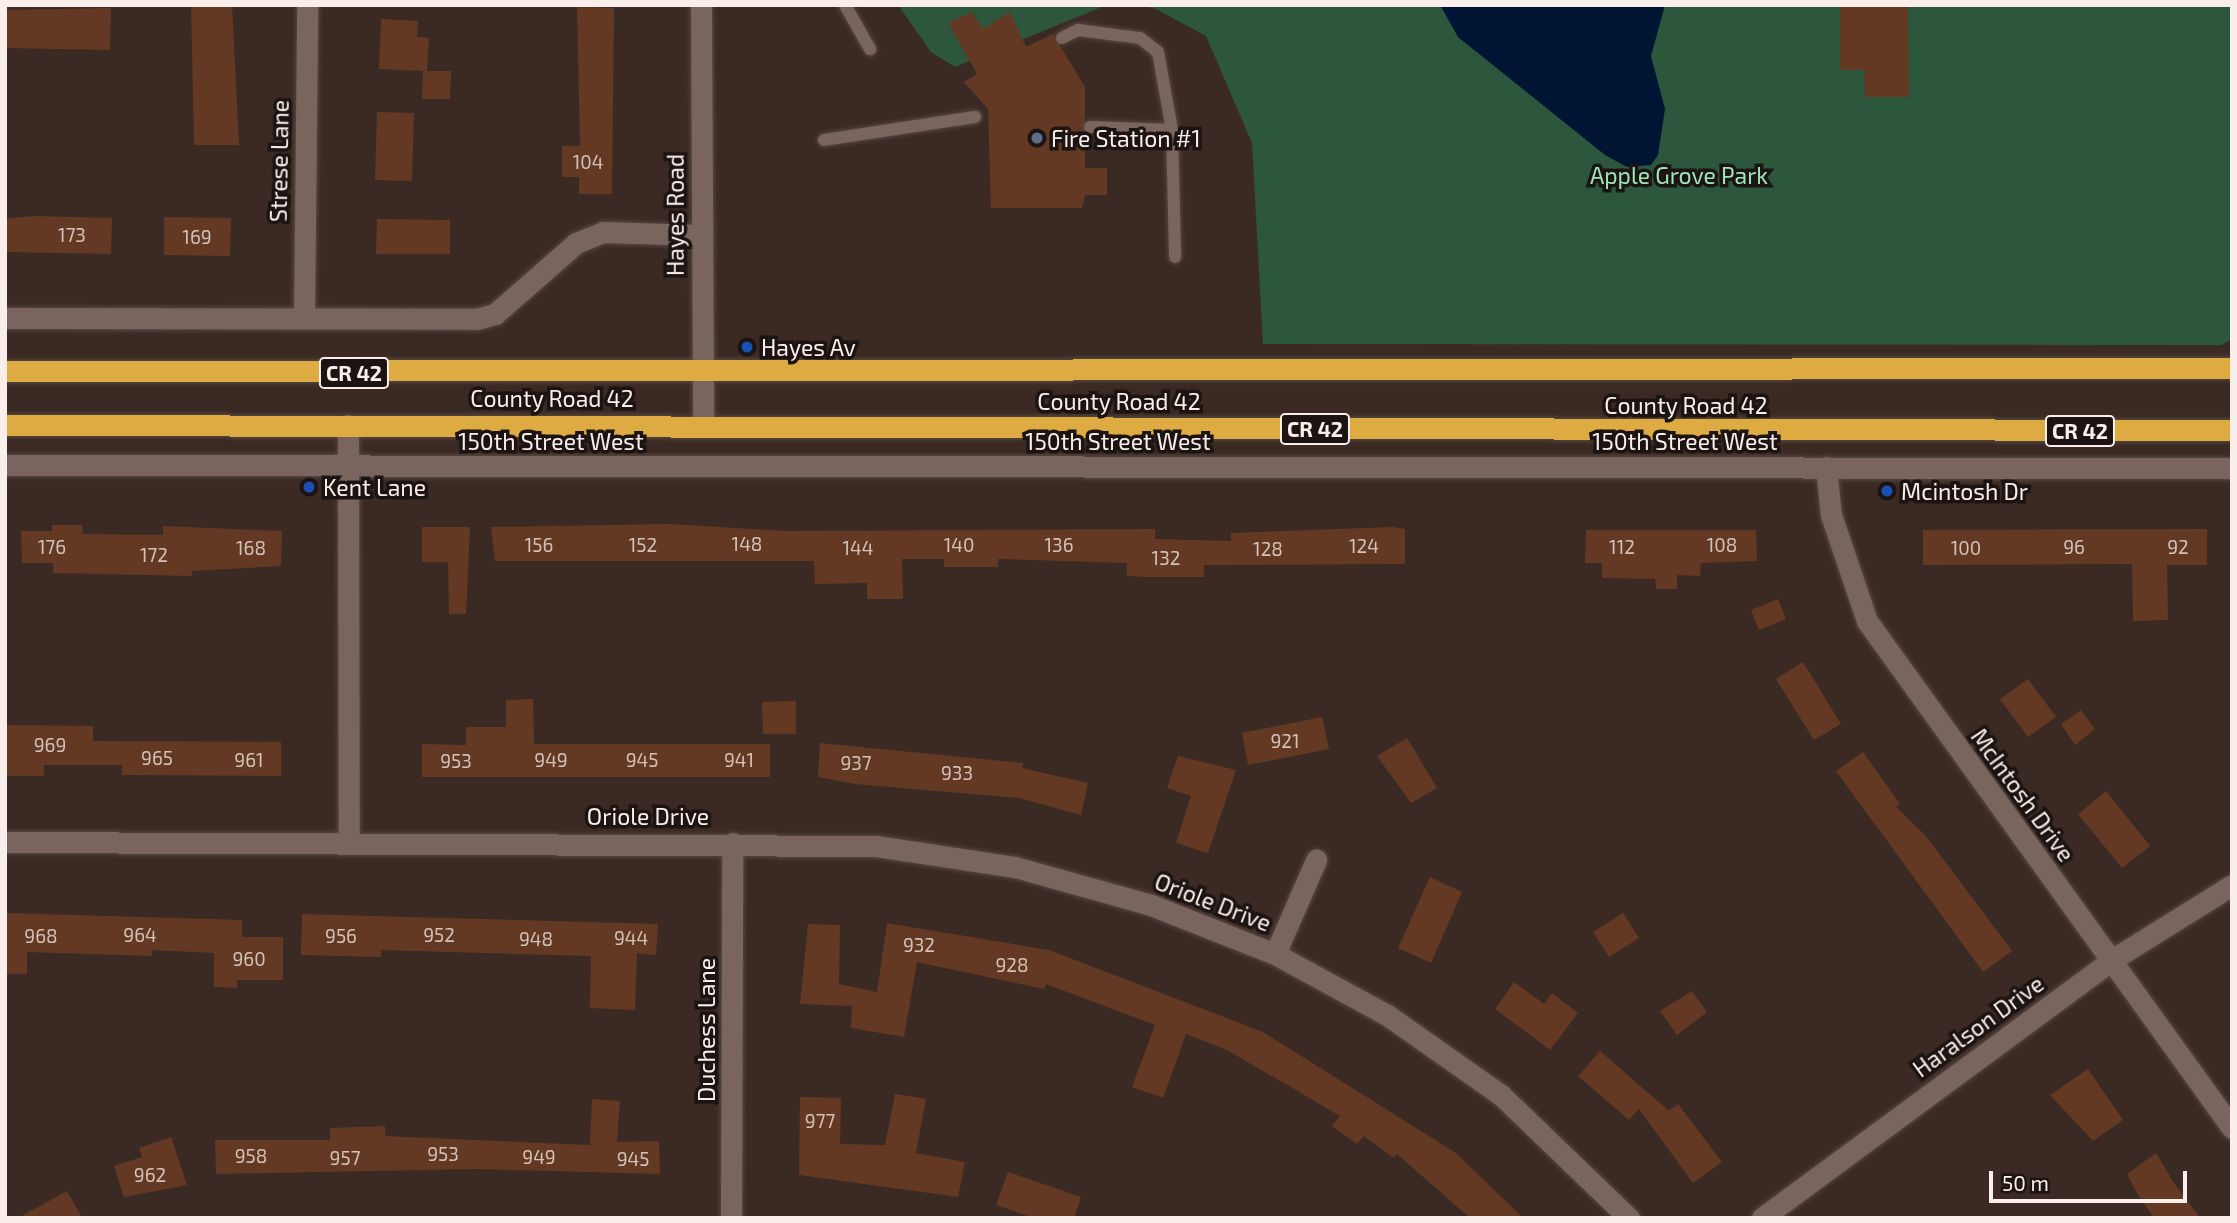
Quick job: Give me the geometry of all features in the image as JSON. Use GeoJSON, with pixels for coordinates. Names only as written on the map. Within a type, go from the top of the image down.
{"type":"FeatureCollection","features":[{"type":"Feature","properties":{"kind":"highway","name":"County Road 42"},"geometry":{"type":"LineString","coordinates":[[5,371],[2232,368]]}},
{"type":"Feature","properties":{"kind":"highway","name":"County Road 42"},"geometry":{"type":"LineString","coordinates":[[5,425],[2232,430]]}},
{"type":"Feature","properties":{"kind":"street","name":"Strese Lane"},"geometry":{"type":"LineString","coordinates":[[303,317],[307,5]]}},
{"type":"Feature","properties":{"kind":"street","name":"Hayes Road"},"geometry":{"type":"LineString","coordinates":[[701,5],[703,425]]}},
{"type":"Feature","properties":{"kind":"street"},"geometry":{"type":"LineString","coordinates":[[5,318],[476,319],[495,314],[576,243],[603,233],[701,235]]}},
{"type":"Feature","properties":{"kind":"street"},"geometry":{"type":"LineString","coordinates":[[348,425],[349,843]]}},
{"type":"Feature","properties":{"kind":"street","name":"150th Street West"},"geometry":{"type":"LineString","coordinates":[[5,465],[349,468],[2232,468]]}},
{"type":"Feature","properties":{"kind":"street","name":"McIntosh Drive"},"geometry":{"type":"LineString","coordinates":[[1826,467],[1832,515],[1867,621],[2232,1128]]}},
{"type":"Feature","properties":{"kind":"street","name":"Oriole Drive"},"geometry":{"type":"LineString","coordinates":[[5,842],[732,843],[876,846],[1015,867],[1151,905],[1275,954],[1387,1015],[1501,1095],[1629,1218]]}},
{"type":"Feature","properties":{"kind":"street","name":"Duchess Lane"},"geometry":{"type":"LineString","coordinates":[[732,843],[732,1218]]}},
{"type":"Feature","properties":{"kind":"street","name":"Oriole Drive"},"geometry":{"type":"LineString","coordinates":[[1275,954],[1316,860]]}},
{"type":"Feature","properties":{"kind":"street","name":"Haralson Drive"},"geometry":{"type":"LineString","coordinates":[[1762,1218],[2110,961],[2232,885]]}},
{"type":"Feature","properties":{"kind":"lane"},"geometry":{"type":"LineString","coordinates":[[845,5],[870,49]]}},
{"type":"Feature","properties":{"kind":"lane"},"geometry":{"type":"LineString","coordinates":[[1062,38],[1078,30],[1140,38],[1158,52],[1172,130],[1174,257]]}},
{"type":"Feature","properties":{"kind":"lane"},"geometry":{"type":"LineString","coordinates":[[824,140],[975,117]]}},
{"type":"Feature","properties":{"kind":"lane"},"geometry":{"type":"LineString","coordinates":[[1090,127],[1172,130]]}},
{"type":"Feature","properties":{"kind":"green space"},"geometry":{"type":"Polygon","coordinates":[[[898,5],[1107,5],[955,67],[931,52],[898,5]]]}},
{"type":"Feature","properties":{"kind":"green space","name":"Apple Grove Park"},"geometry":{"type":"Polygon","coordinates":[[[1127,5],[2232,5],[2232,339],[2221,345],[1263,344],[1252,143],[1206,36],[1154,8],[1127,5]]]}},
{"type":"Feature","properties":{"kind":"water"},"geometry":{"type":"Polygon","coordinates":[[[1440,5],[1665,5],[1651,56],[1665,109],[1658,155],[1651,165],[1627,167],[1605,155],[1458,37],[1440,5]]]}},
{"type":"Feature","properties":{"kind":"building"},"geometry":{"type":"Polygon","coordinates":[[[191,5],[232,5],[239,145],[194,145],[191,5]]]}},
{"type":"Feature","properties":{"kind":"building"},"geometry":{"type":"Polygon","coordinates":[[[1840,5],[1908,5],[1909,97],[1865,97],[1864,70],[1840,70],[1840,5]]]}},
{"type":"Feature","properties":{"kind":"building"},"geometry":{"type":"Polygon","coordinates":[[[577,7],[614,8],[612,194],[579,194],[579,177],[562,177],[562,146],[580,146],[577,7]]]}},
{"type":"Feature","properties":{"kind":"building"},"geometry":{"type":"Polygon","coordinates":[[[111,8],[110,50],[5,48],[5,10],[111,8]]]}},
{"type":"Feature","properties":{"kind":"building","name":"Fire Station #1"},"geometry":{"type":"Polygon","coordinates":[[[972,12],[983,29],[1010,12],[1026,47],[1053,34],[1085,87],[1085,168],[1107,168],[1107,195],[1085,195],[1082,208],[991,208],[988,109],[964,82],[977,74],[948,23],[972,12]]]}},
{"type":"Feature","properties":{"kind":"building"},"geometry":{"type":"Polygon","coordinates":[[[381,19],[418,21],[417,37],[429,38],[427,71],[451,71],[450,99],[422,99],[423,71],[379,69],[381,19]]]}},
{"type":"Feature","properties":{"kind":"building"},"geometry":{"type":"Polygon","coordinates":[[[377,112],[414,113],[412,181],[375,180],[377,112]]]}},
{"type":"Feature","properties":{"kind":"building"},"geometry":{"type":"Polygon","coordinates":[[[33,216],[112,218],[111,254],[5,252],[5,219],[33,216]]]}},
{"type":"Feature","properties":{"kind":"building"},"geometry":{"type":"Polygon","coordinates":[[[164,217],[231,218],[230,256],[164,255],[164,217]]]}},
{"type":"Feature","properties":{"kind":"building"},"geometry":{"type":"Polygon","coordinates":[[[377,219],[450,220],[450,254],[376,254],[377,219]]]}},
{"type":"Feature","properties":{"kind":"building"},"geometry":{"type":"Polygon","coordinates":[[[669,524],[785,531],[1155,529],[1155,539],[1231,541],[1231,533],[1392,527],[1405,529],[1405,564],[1204,565],[1204,577],[1147,577],[1127,576],[1127,563],[998,559],[998,567],[944,567],[944,559],[902,559],[903,599],[867,599],[867,583],[815,584],[814,561],[495,561],[491,527],[669,524]]]}},
{"type":"Feature","properties":{"kind":"building"},"geometry":{"type":"Polygon","coordinates":[[[52,525],[82,525],[83,534],[163,535],[163,526],[282,531],[281,566],[192,571],[192,576],[53,573],[53,563],[22,563],[21,531],[52,531],[52,525]]]}},
{"type":"Feature","properties":{"kind":"building"},"geometry":{"type":"Polygon","coordinates":[[[422,527],[470,527],[466,614],[449,614],[448,562],[422,562],[422,527]]]}},
{"type":"Feature","properties":{"kind":"building"},"geometry":{"type":"Polygon","coordinates":[[[2207,529],[2207,565],[2167,565],[2168,620],[2133,621],[2132,564],[1923,565],[1923,530],[2207,529]]]}},
{"type":"Feature","properties":{"kind":"building"},"geometry":{"type":"Polygon","coordinates":[[[1586,530],[1756,530],[1757,561],[1701,563],[1700,576],[1677,575],[1677,589],[1656,589],[1655,579],[1602,578],[1602,563],[1585,563],[1586,530]]]}},
{"type":"Feature","properties":{"kind":"building"},"geometry":{"type":"Polygon","coordinates":[[[1778,599],[1786,619],[1759,630],[1751,610],[1778,599]]]}},
{"type":"Feature","properties":{"kind":"building"},"geometry":{"type":"Polygon","coordinates":[[[1803,662],[1841,724],[1814,740],[1776,679],[1803,662]]]}},
{"type":"Feature","properties":{"kind":"building"},"geometry":{"type":"Polygon","coordinates":[[[2028,679],[2056,717],[2028,737],[2000,699],[2028,679]]]}},
{"type":"Feature","properties":{"kind":"building"},"geometry":{"type":"Polygon","coordinates":[[[533,699],[534,744],[770,744],[770,777],[422,777],[422,744],[466,745],[466,727],[506,727],[506,700],[533,699]]]}},
{"type":"Feature","properties":{"kind":"building"},"geometry":{"type":"Polygon","coordinates":[[[796,701],[796,734],[763,734],[762,702],[796,701]]]}},
{"type":"Feature","properties":{"kind":"building"},"geometry":{"type":"Polygon","coordinates":[[[2081,710],[2095,729],[2075,745],[2061,724],[2081,710]]]}},
{"type":"Feature","properties":{"kind":"building"},"geometry":{"type":"Polygon","coordinates":[[[1322,717],[1329,749],[1248,765],[1242,733],[1322,717]]]}},
{"type":"Feature","properties":{"kind":"building"},"geometry":{"type":"Polygon","coordinates":[[[7,725],[93,726],[93,741],[281,742],[281,776],[122,775],[122,765],[44,765],[44,776],[6,776],[7,725]]]}},
{"type":"Feature","properties":{"kind":"building"},"geometry":{"type":"Polygon","coordinates":[[[1407,738],[1437,788],[1411,803],[1377,756],[1407,738]]]}},
{"type":"Feature","properties":{"kind":"building"},"geometry":{"type":"Polygon","coordinates":[[[820,743],[1024,763],[1022,768],[1088,783],[1081,815],[1019,798],[855,784],[818,777],[820,743]]]}},
{"type":"Feature","properties":{"kind":"building"},"geometry":{"type":"Polygon","coordinates":[[[1863,752],[1900,804],[1896,807],[1926,836],[2012,951],[1983,972],[1836,771],[1863,752]]]}},
{"type":"Feature","properties":{"kind":"building"},"geometry":{"type":"Polygon","coordinates":[[[1178,756],[1236,770],[1208,853],[1176,843],[1191,796],[1167,788],[1178,756]]]}},
{"type":"Feature","properties":{"kind":"building"},"geometry":{"type":"Polygon","coordinates":[[[2106,791],[2150,846],[2122,868],[2078,814],[2106,791]]]}},
{"type":"Feature","properties":{"kind":"building"},"geometry":{"type":"Polygon","coordinates":[[[1430,877],[1462,892],[1431,963],[1398,948],[1430,877]]]}},
{"type":"Feature","properties":{"kind":"building"},"geometry":{"type":"Polygon","coordinates":[[[7,913],[242,920],[242,937],[283,937],[283,980],[237,980],[237,988],[214,987],[214,953],[152,950],[152,956],[27,952],[27,974],[5,974],[7,913]]]}},
{"type":"Feature","properties":{"kind":"building"},"geometry":{"type":"Polygon","coordinates":[[[1623,913],[1639,938],[1609,957],[1593,932],[1623,913]]]}},
{"type":"Feature","properties":{"kind":"building"},"geometry":{"type":"Polygon","coordinates":[[[302,914],[658,924],[656,955],[637,953],[635,1010],[590,1008],[591,956],[381,950],[381,957],[301,955],[302,914]]]}},
{"type":"Feature","properties":{"kind":"building"},"geometry":{"type":"Polygon","coordinates":[[[887,923],[1049,950],[1263,1032],[1456,1153],[1523,1218],[1470,1218],[1397,1154],[1394,1158],[1364,1136],[1357,1144],[1332,1126],[1340,1116],[1227,1050],[1186,1034],[1163,1098],[1132,1087],[1155,1025],[1046,984],[1044,989],[917,962],[904,1037],[851,1028],[852,1006],[800,1004],[808,924],[840,925],[839,984],[877,992],[887,923]]]}},
{"type":"Feature","properties":{"kind":"building"},"geometry":{"type":"Polygon","coordinates":[[[1514,982],[1544,1004],[1552,993],[1578,1013],[1550,1050],[1495,1009],[1514,982]]]}},
{"type":"Feature","properties":{"kind":"building"},"geometry":{"type":"Polygon","coordinates":[[[1692,991],[1707,1012],[1677,1035],[1660,1011],[1692,991]]]}},
{"type":"Feature","properties":{"kind":"building"},"geometry":{"type":"Polygon","coordinates":[[[1600,1051],[1669,1111],[1678,1104],[1722,1162],[1693,1183],[1639,1109],[1629,1120],[1578,1076],[1600,1051]]]}},
{"type":"Feature","properties":{"kind":"building"},"geometry":{"type":"Polygon","coordinates":[[[2088,1069],[2123,1120],[2093,1141],[2050,1095],[2088,1069]]]}},
{"type":"Feature","properties":{"kind":"building"},"geometry":{"type":"Polygon","coordinates":[[[895,1094],[926,1099],[916,1153],[965,1162],[958,1197],[799,1175],[800,1097],[841,1098],[840,1144],[885,1145],[895,1094]]]}},
{"type":"Feature","properties":{"kind":"building"},"geometry":{"type":"Polygon","coordinates":[[[592,1099],[620,1101],[617,1142],[659,1141],[660,1174],[477,1169],[216,1174],[215,1140],[330,1140],[330,1128],[385,1126],[385,1136],[590,1145],[592,1099]]]}},
{"type":"Feature","properties":{"kind":"building"},"geometry":{"type":"Polygon","coordinates":[[[171,1137],[187,1185],[124,1197],[114,1166],[142,1157],[139,1148],[171,1137]]]}},
{"type":"Feature","properties":{"kind":"building"},"geometry":{"type":"Polygon","coordinates":[[[2156,1153],[2200,1218],[2154,1218],[2138,1195],[2127,1174],[2156,1153]]]}},
{"type":"Feature","properties":{"kind":"building"},"geometry":{"type":"Polygon","coordinates":[[[1008,1172],[1081,1197],[1074,1218],[1034,1218],[996,1205],[1008,1172]]]}},
{"type":"Feature","properties":{"kind":"building"},"geometry":{"type":"Polygon","coordinates":[[[67,1191],[82,1218],[18,1218],[67,1191]]]}},
{"type":"Feature","properties":{"kind":"place","name":"Fire Station #1"},"geometry":{"type":"Point","coordinates":[1037,138]}},
{"type":"Feature","properties":{"kind":"place","name":"Hayes Av"},"geometry":{"type":"Point","coordinates":[747,347]}},
{"type":"Feature","properties":{"kind":"place","name":"Kent Lane"},"geometry":{"type":"Point","coordinates":[309,487]}},
{"type":"Feature","properties":{"kind":"place","name":"Mcintosh Dr"},"geometry":{"type":"Point","coordinates":[1887,491]}}]}
